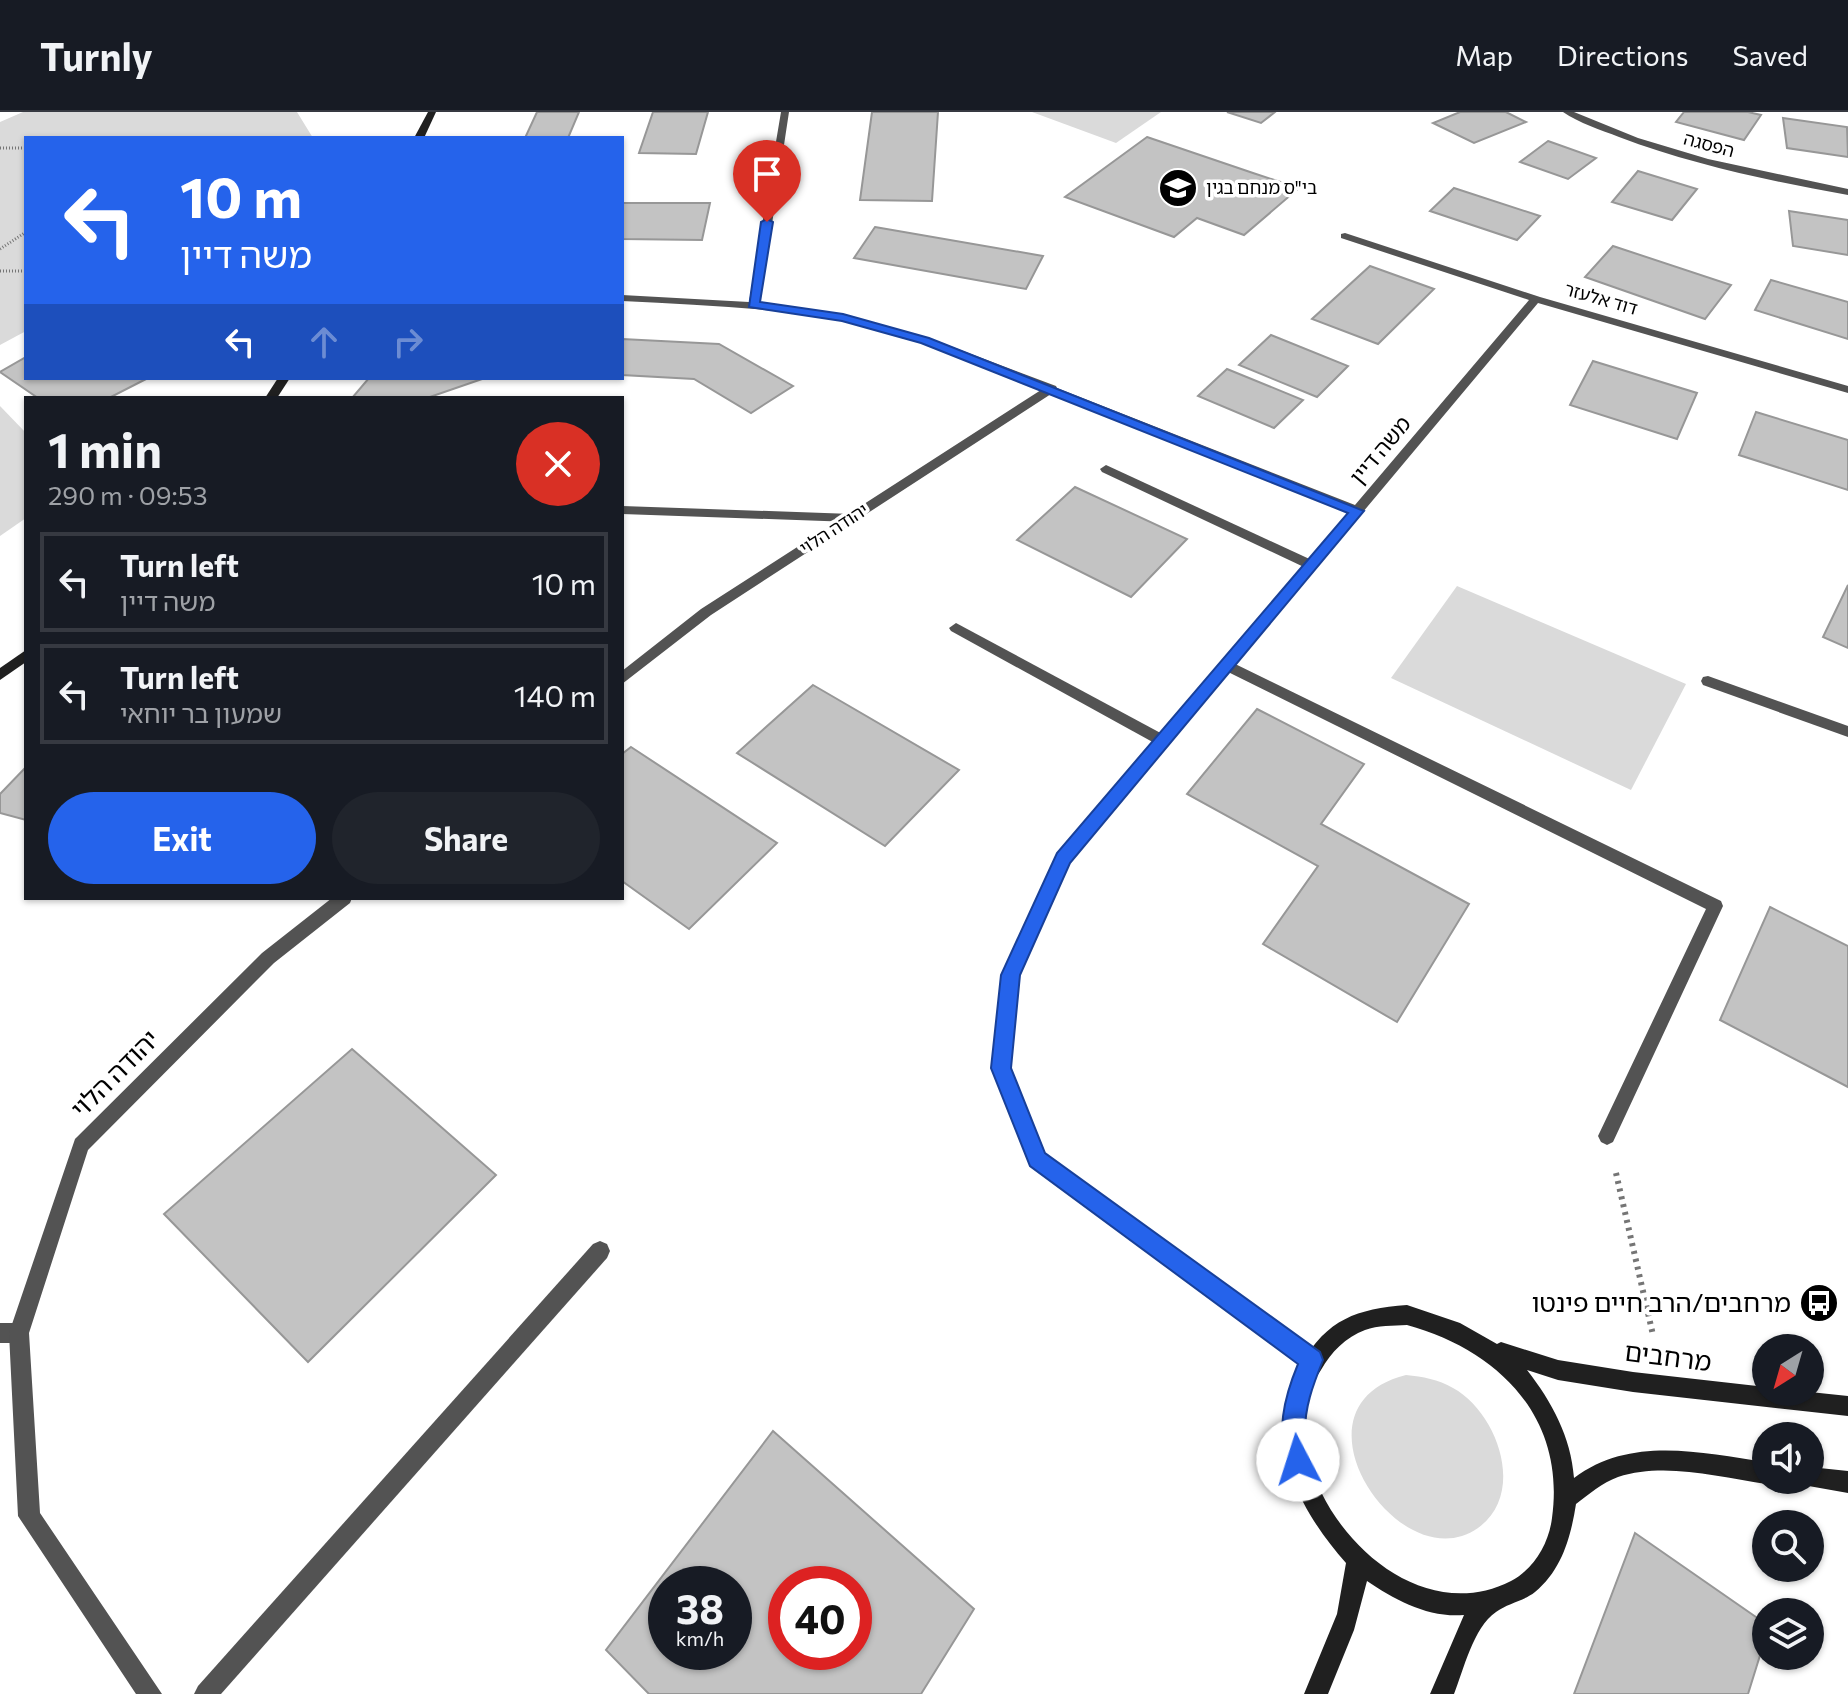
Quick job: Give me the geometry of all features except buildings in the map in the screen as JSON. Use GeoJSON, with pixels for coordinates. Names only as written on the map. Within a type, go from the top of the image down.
{"type":"FeatureCollection","features":[{"type":"Feature","properties":{"kind":"street"},"geometry":{"type":"LineString","coordinates":[[420,136],[432,112]]}},
{"type":"Feature","properties":{"kind":"street"},"geometry":{"type":"LineString","coordinates":[[754,305],[785,112]]}},
{"type":"Feature","properties":{"kind":"street","name":"הפסגה"},"geometry":{"type":"LineString","coordinates":[[1567,112],[1620,137],[1778,180],[1848,192]]}},
{"type":"Feature","properties":{"kind":"street","name":"דוד אלעזר"},"geometry":{"type":"LineString","coordinates":[[1345,236],[1536,299],[1848,390]]}},
{"type":"Feature","properties":{"kind":"street"},"geometry":{"type":"LineString","coordinates":[[624,298],[754,305],[843,317],[925,340],[1357,511]]}},
{"type":"Feature","properties":{"kind":"street","name":"משה דיין"},"geometry":{"type":"LineString","coordinates":[[1312,1360],[1037,1159],[1001,1068],[1011,975],[1063,859],[1536,299]]}},
{"type":"Feature","properties":{"kind":"street","name":"יהודה הלוי"},"geometry":{"type":"LineString","coordinates":[[624,677],[706,612],[1052,388]]}},
{"type":"Feature","properties":{"kind":"street"},"geometry":{"type":"LineString","coordinates":[[1106,469],[1311,565]]}},
{"type":"Feature","properties":{"kind":"street"},"geometry":{"type":"LineString","coordinates":[[624,510],[852,518]]}},
{"type":"Feature","properties":{"kind":"street"},"geometry":{"type":"LineString","coordinates":[[956,628],[1163,741]]}},
{"type":"Feature","properties":{"kind":"street"},"geometry":{"type":"LineString","coordinates":[[0,675],[24,657]]}},
{"type":"Feature","properties":{"kind":"street"},"geometry":{"type":"LineString","coordinates":[[1227,665],[1715,906],[1607,1136]]}},
{"type":"Feature","properties":{"kind":"street"},"geometry":{"type":"LineString","coordinates":[[1708,681],[1848,732]]}},
{"type":"Feature","properties":{"kind":"street","name":"יהודה הלוי"},"geometry":{"type":"LineString","coordinates":[[150,1694],[29,1516],[9,1333],[81,1145],[268,958],[341,900]]}},
{"type":"Feature","properties":{"kind":"street"},"geometry":{"type":"LineString","coordinates":[[206,1694],[600,1251]]}},
{"type":"Feature","properties":{"kind":"street"},"geometry":{"type":"LineString","coordinates":[[1407,1315],[1446,1324],[1485,1345],[1519,1376],[1546,1414],[1562,1456],[1567,1497],[1561,1537],[1543,1571],[1514,1595],[1478,1607],[1437,1605],[1395,1589],[1357,1563],[1325,1525],[1302,1482],[1293,1437],[1297,1395],[1312,1360],[1337,1333],[1370,1318],[1407,1315]]}},
{"type":"Feature","properties":{"kind":"street","name":"מרחבים"},"geometry":{"type":"LineString","coordinates":[[1485,1345],[1518,1360],[1558,1370],[1848,1406]]}},
{"type":"Feature","properties":{"kind":"street"},"geometry":{"type":"LineString","coordinates":[[1567,1497],[1589,1477],[1617,1464],[1651,1460],[1752,1471]]}},
{"type":"Feature","properties":{"kind":"street"},"geometry":{"type":"LineString","coordinates":[[1824,1479],[1848,1482]]}},
{"type":"Feature","properties":{"kind":"street"},"geometry":{"type":"LineString","coordinates":[[1316,1694],[1352,1604],[1357,1563]]}},
{"type":"Feature","properties":{"kind":"street"},"geometry":{"type":"LineString","coordinates":[[1442,1694],[1472,1622],[1489,1603]]}},
{"type":"Feature","properties":{"kind":"path"},"geometry":{"type":"LineString","coordinates":[[0,148],[24,148]]}},
{"type":"Feature","properties":{"kind":"path"},"geometry":{"type":"LineString","coordinates":[[0,249],[24,233]]}},
{"type":"Feature","properties":{"kind":"path"},"geometry":{"type":"LineString","coordinates":[[0,271],[24,271]]}},
{"type":"Feature","properties":{"kind":"path"},"geometry":{"type":"LineString","coordinates":[[1607,1136],[1653,1335]]}},
{"type":"Feature","properties":{"kind":"shaded area"},"geometry":{"type":"Polygon","coordinates":[[[23,112],[297,112],[312,136],[24,136],[24,332],[0,345],[0,122],[23,112]]]}},
{"type":"Feature","properties":{"kind":"shaded area"},"geometry":{"type":"Polygon","coordinates":[[[1032,112],[1161,112],[1116,143],[1032,112]]]}},
{"type":"Feature","properties":{"kind":"shaded area"},"geometry":{"type":"Polygon","coordinates":[[[0,406],[24,431],[24,519],[0,536],[0,406]]]}},
{"type":"Feature","properties":{"kind":"shaded area"},"geometry":{"type":"Polygon","coordinates":[[[1457,586],[1686,684],[1631,790],[1391,678],[1457,586]]]}},
{"type":"Feature","properties":{"kind":"shaded area"},"geometry":{"type":"Polygon","coordinates":[[[1406,1375],[1436,1380],[1453,1388],[1469,1399],[1493,1434],[1503,1475],[1501,1495],[1493,1513],[1478,1528],[1447,1538],[1416,1532],[1388,1512],[1366,1484],[1353,1452],[1354,1420],[1370,1393],[1406,1375]]]}},
{"type":"Feature","properties":{"kind":"place","name":"בי\"ס מנחם בגין"},"geometry":{"type":"Point","coordinates":[1178,188]}},
{"type":"Feature","properties":{"kind":"place","name":"מרחבים/הרב חיים פינטו"},"geometry":{"type":"Point","coordinates":[1819,1303]}},
{"type":"Feature","properties":{"kind":"route"},"geometry":{"type":"LineString","coordinates":[[767,222],[754,305],[843,317],[925,340],[1357,511],[1063,859],[1011,975],[1001,1068],[1037,1159],[1312,1360],[1297,1395],[1293,1437],[1298,1460]]}}]}
